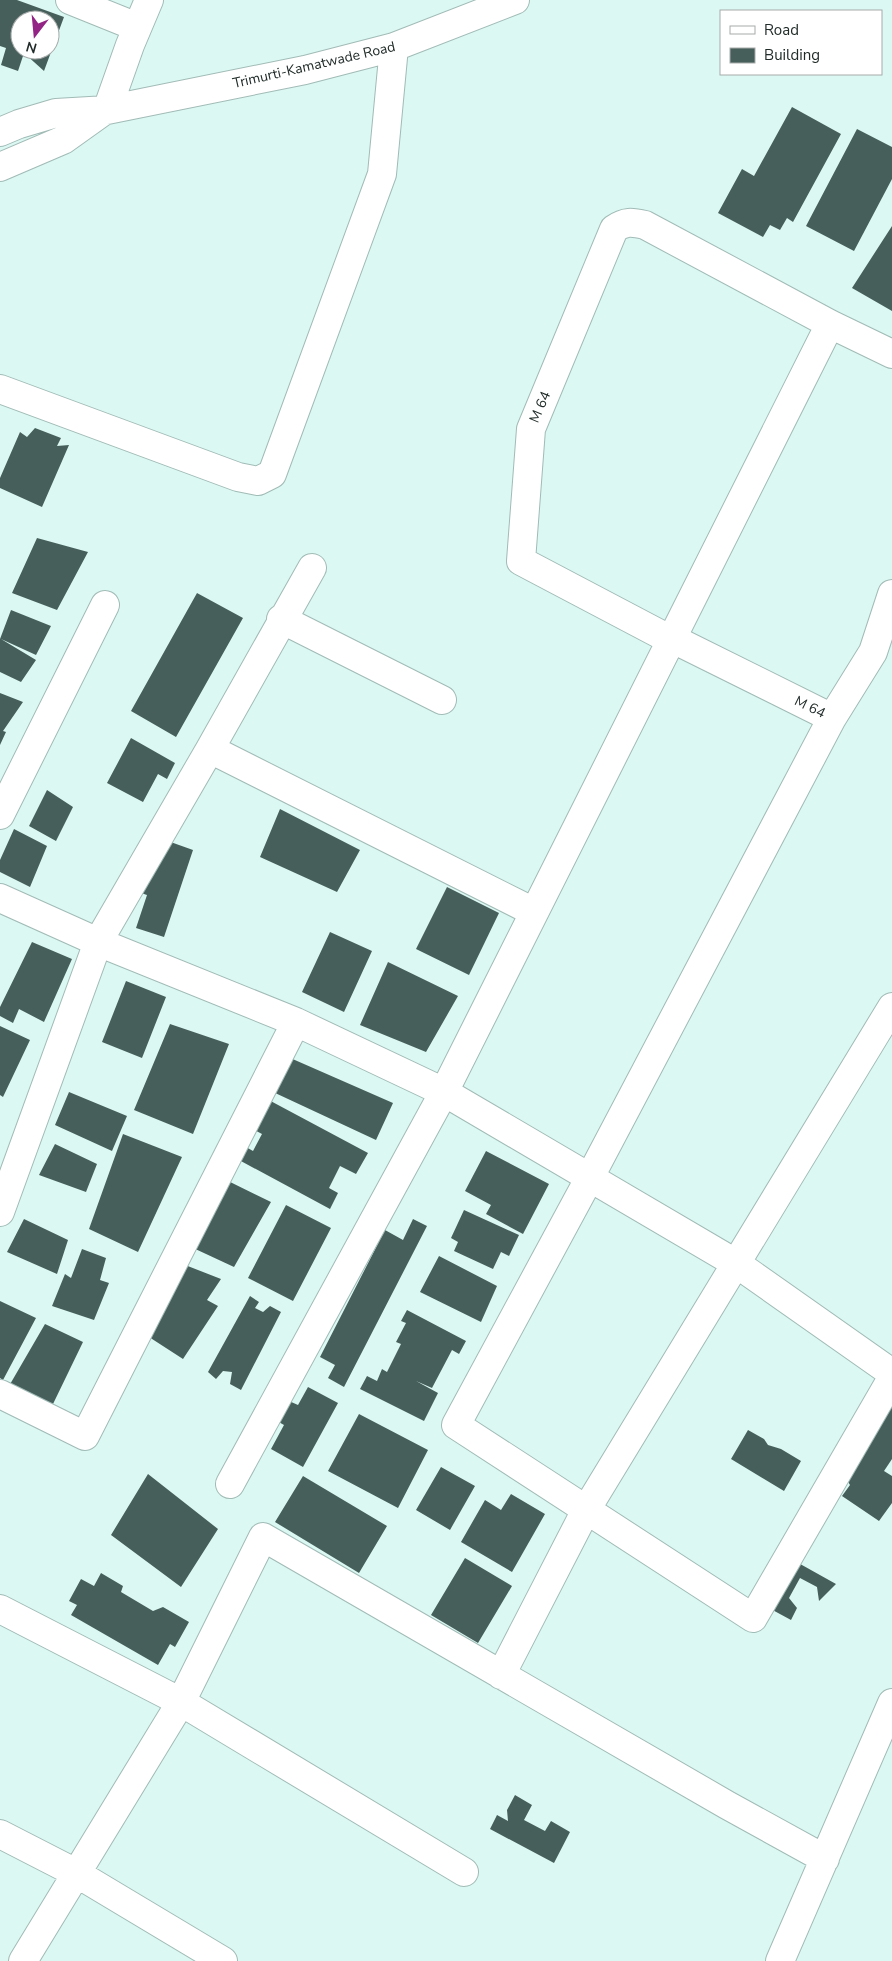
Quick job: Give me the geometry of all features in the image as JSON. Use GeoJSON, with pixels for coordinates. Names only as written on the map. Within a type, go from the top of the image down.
{"type":"FeatureCollection","features":[{"type":"Feature","properties":{"kind":"street"},"geometry":{"type":"LineString","coordinates":[[70,0],[137,27]]}},
{"type":"Feature","properties":{"kind":"street"},"geometry":{"type":"LineString","coordinates":[[107,110],[137,27],[149,0]]}},
{"type":"Feature","properties":{"kind":"street","name":"Trimurti-Kamatwade Road"},"geometry":{"type":"LineString","coordinates":[[0,132],[56,113],[107,110],[306,70],[394,47],[515,0]]}},
{"type":"Feature","properties":{"kind":"street"},"geometry":{"type":"LineString","coordinates":[[0,389],[238,477],[258,481],[272,474],[382,174],[394,47]]}},
{"type":"Feature","properties":{"kind":"street","name":"Trimurti-Kamatwade Road"},"geometry":{"type":"LineString","coordinates":[[0,167],[62,140],[107,110]]}},
{"type":"Feature","properties":{"kind":"street","name":"M 64"},"geometry":{"type":"LineString","coordinates":[[832,718],[681,643],[671,640],[522,561],[531,430],[614,229],[621,223],[645,224],[830,324],[892,354]]}},
{"type":"Feature","properties":{"kind":"street"},"geometry":{"type":"LineString","coordinates":[[230,1484],[444,1092],[830,324]]}},
{"type":"Feature","properties":{"kind":"street"},"geometry":{"type":"LineString","coordinates":[[0,1212],[98,942],[312,568]]}},
{"type":"Feature","properties":{"kind":"street"},"geometry":{"type":"LineString","coordinates":[[892,594],[882,656],[832,718],[590,1177],[456,1425],[753,1618],[892,1378]]}},
{"type":"Feature","properties":{"kind":"street"},"geometry":{"type":"LineString","coordinates":[[0,815],[106,605]]}},
{"type":"Feature","properties":{"kind":"street"},"geometry":{"type":"LineString","coordinates":[[282,619],[442,700]]}},
{"type":"Feature","properties":{"kind":"street"},"geometry":{"type":"LineString","coordinates":[[210,749],[534,912]]}},
{"type":"Feature","properties":{"kind":"street"},"geometry":{"type":"LineString","coordinates":[[0,898],[98,942],[296,1022],[444,1092],[737,1264],[892,1373]]}},
{"type":"Feature","properties":{"kind":"street"},"geometry":{"type":"LineString","coordinates":[[501,1674],[586,1510],[892,1007]]}},
{"type":"Feature","properties":{"kind":"street"},"geometry":{"type":"LineString","coordinates":[[0,1394],[85,1436],[296,1022]]}},
{"type":"Feature","properties":{"kind":"street"},"geometry":{"type":"LineString","coordinates":[[23,1961],[181,1702],[263,1537],[727,1805],[825,1859]]}},
{"type":"Feature","properties":{"kind":"street"},"geometry":{"type":"LineString","coordinates":[[0,1609],[181,1702],[464,1872]]}},
{"type":"Feature","properties":{"kind":"street"},"geometry":{"type":"LineString","coordinates":[[780,1961],[892,1703]]}},
{"type":"Feature","properties":{"kind":"street"},"geometry":{"type":"LineString","coordinates":[[0,1834],[76,1873],[223,1961]]}},
{"type":"Feature","properties":{"kind":"building"},"geometry":{"type":"Polygon","coordinates":[[[0,0],[17,0],[45,10],[10,10],[10,60],[22,60],[18,71],[1,65],[6,48],[0,46],[0,0]]]}},
{"type":"Feature","properties":{"kind":"building"},"geometry":{"type":"Polygon","coordinates":[[[60,16],[64,17],[60,28],[60,16]]]}},
{"type":"Feature","properties":{"kind":"building"},"geometry":{"type":"Polygon","coordinates":[[[32,60],[48,60],[44,71],[32,60]]]}},
{"type":"Feature","properties":{"kind":"building"},"geometry":{"type":"Polygon","coordinates":[[[792,107],[841,134],[793,222],[787,218],[780,230],[770,225],[763,237],[718,213],[742,169],[754,176],[792,107]]]}},
{"type":"Feature","properties":{"kind":"building"},"geometry":{"type":"Polygon","coordinates":[[[857,129],[892,147],[892,179],[854,251],[806,226],[857,129]]]}},
{"type":"Feature","properties":{"kind":"building"},"geometry":{"type":"Polygon","coordinates":[[[892,226],[892,311],[852,288],[892,226]]]}},
{"type":"Feature","properties":{"kind":"building"},"geometry":{"type":"Polygon","coordinates":[[[35,428],[61,438],[57,446],[69,445],[42,507],[0,488],[0,478],[20,432],[27,437],[35,428]]]}},
{"type":"Feature","properties":{"kind":"building"},"geometry":{"type":"Polygon","coordinates":[[[37,538],[88,552],[57,610],[12,593],[37,538]]]}},
{"type":"Feature","properties":{"kind":"building"},"geometry":{"type":"Polygon","coordinates":[[[197,593],[243,618],[176,737],[131,711],[197,593]]]}},
{"type":"Feature","properties":{"kind":"building"},"geometry":{"type":"Polygon","coordinates":[[[11,610],[51,626],[36,655],[1,639],[36,660],[21,682],[0,672],[0,639],[11,610]]]}},
{"type":"Feature","properties":{"kind":"building"},"geometry":{"type":"Polygon","coordinates":[[[0,693],[23,702],[3,731],[6,732],[0,745],[0,693]]]}},
{"type":"Feature","properties":{"kind":"building"},"geometry":{"type":"Polygon","coordinates":[[[131,738],[175,763],[167,779],[158,774],[143,802],[107,783],[131,738]]]}},
{"type":"Feature","properties":{"kind":"building"},"geometry":{"type":"Polygon","coordinates":[[[47,790],[73,807],[56,841],[29,826],[47,790]]]}},
{"type":"Feature","properties":{"kind":"building"},"geometry":{"type":"Polygon","coordinates":[[[280,809],[360,850],[337,892],[260,857],[280,809]]]}},
{"type":"Feature","properties":{"kind":"building"},"geometry":{"type":"Polygon","coordinates":[[[14,829],[47,846],[30,887],[0,872],[0,860],[14,829]]]}},
{"type":"Feature","properties":{"kind":"building"},"geometry":{"type":"Polygon","coordinates":[[[165,840],[193,850],[164,937],[136,928],[147,895],[141,893],[165,840]]]}},
{"type":"Feature","properties":{"kind":"building"},"geometry":{"type":"Polygon","coordinates":[[[447,887],[499,913],[469,975],[416,949],[447,887]]]}},
{"type":"Feature","properties":{"kind":"building"},"geometry":{"type":"Polygon","coordinates":[[[330,932],[372,951],[344,1012],[302,992],[330,932]]]}},
{"type":"Feature","properties":{"kind":"building"},"geometry":{"type":"Polygon","coordinates":[[[32,942],[72,959],[44,1022],[19,1009],[13,1023],[0,1016],[0,1007],[32,942]]]}},
{"type":"Feature","properties":{"kind":"building"},"geometry":{"type":"Polygon","coordinates":[[[388,962],[458,996],[426,1052],[360,1025],[388,962]]]}},
{"type":"Feature","properties":{"kind":"building"},"geometry":{"type":"Polygon","coordinates":[[[126,981],[166,997],[142,1058],[102,1042],[126,981]]]}},
{"type":"Feature","properties":{"kind":"building"},"geometry":{"type":"Polygon","coordinates":[[[170,1024],[229,1044],[193,1134],[134,1110],[170,1024]]]}},
{"type":"Feature","properties":{"kind":"building"},"geometry":{"type":"Polygon","coordinates":[[[0,1026],[30,1040],[3,1097],[0,1095],[0,1026]]]}},
{"type":"Feature","properties":{"kind":"building"},"geometry":{"type":"Polygon","coordinates":[[[288,1057],[393,1103],[376,1140],[273,1092],[288,1057]]]}},
{"type":"Feature","properties":{"kind":"building"},"geometry":{"type":"Polygon","coordinates":[[[69,1092],[127,1116],[112,1151],[55,1125],[69,1092]]]}},
{"type":"Feature","properties":{"kind":"building"},"geometry":{"type":"Polygon","coordinates":[[[265,1098],[368,1153],[356,1174],[340,1166],[329,1188],[338,1193],[330,1209],[239,1160],[246,1147],[253,1151],[262,1134],[249,1127],[265,1098]]]}},
{"type":"Feature","properties":{"kind":"building"},"geometry":{"type":"Polygon","coordinates":[[[123,1134],[182,1157],[138,1252],[89,1229],[123,1134]]]}},
{"type":"Feature","properties":{"kind":"building"},"geometry":{"type":"Polygon","coordinates":[[[55,1144],[97,1164],[86,1192],[39,1175],[55,1144]]]}},
{"type":"Feature","properties":{"kind":"building"},"geometry":{"type":"Polygon","coordinates":[[[486,1151],[549,1184],[523,1234],[486,1214],[491,1205],[465,1191],[486,1151]]]}},
{"type":"Feature","properties":{"kind":"building"},"geometry":{"type":"Polygon","coordinates":[[[222,1178],[271,1202],[234,1267],[191,1247],[222,1178]]]}},
{"type":"Feature","properties":{"kind":"building"},"geometry":{"type":"Polygon","coordinates":[[[286,1205],[331,1228],[293,1301],[248,1278],[286,1205]]]}},
{"type":"Feature","properties":{"kind":"building"},"geometry":{"type":"Polygon","coordinates":[[[464,1210],[519,1235],[509,1256],[501,1252],[493,1269],[454,1251],[458,1242],[451,1238],[464,1210]]]}},
{"type":"Feature","properties":{"kind":"building"},"geometry":{"type":"Polygon","coordinates":[[[24,1219],[68,1240],[57,1274],[7,1252],[24,1219]]]}},
{"type":"Feature","properties":{"kind":"building"},"geometry":{"type":"Polygon","coordinates":[[[413,1219],[427,1226],[344,1387],[328,1378],[335,1365],[320,1357],[385,1230],[403,1240],[413,1219]]]}},
{"type":"Feature","properties":{"kind":"building"},"geometry":{"type":"Polygon","coordinates":[[[82,1249],[106,1258],[100,1280],[109,1283],[94,1320],[52,1306],[65,1274],[71,1278],[82,1249]]]}},
{"type":"Feature","properties":{"kind":"building"},"geometry":{"type":"Polygon","coordinates":[[[439,1256],[497,1286],[481,1322],[420,1292],[439,1256]]]}},
{"type":"Feature","properties":{"kind":"building"},"geometry":{"type":"Polygon","coordinates":[[[180,1263],[221,1279],[207,1300],[218,1306],[183,1359],[149,1337],[180,1263]]]}},
{"type":"Feature","properties":{"kind":"building"},"geometry":{"type":"Polygon","coordinates":[[[250,1296],[259,1302],[255,1308],[263,1312],[270,1306],[281,1312],[241,1390],[230,1384],[232,1372],[223,1371],[216,1379],[208,1372],[250,1296]]]}},
{"type":"Feature","properties":{"kind":"building"},"geometry":{"type":"Polygon","coordinates":[[[0,1301],[36,1318],[3,1380],[0,1378],[0,1301]]]}},
{"type":"Feature","properties":{"kind":"building"},"geometry":{"type":"Polygon","coordinates":[[[407,1310],[466,1341],[459,1354],[452,1350],[432,1388],[416,1381],[438,1393],[424,1421],[360,1389],[367,1376],[377,1381],[382,1369],[387,1372],[401,1344],[396,1342],[406,1323],[401,1321],[407,1310]]]}},
{"type":"Feature","properties":{"kind":"building"},"geometry":{"type":"Polygon","coordinates":[[[45,1324],[83,1342],[53,1404],[9,1386],[45,1324]]]}},
{"type":"Feature","properties":{"kind":"building"},"geometry":{"type":"Polygon","coordinates":[[[308,1387],[338,1403],[303,1467],[271,1449],[284,1425],[277,1421],[289,1401],[298,1405],[308,1387]]]}},
{"type":"Feature","properties":{"kind":"building"},"geometry":{"type":"Polygon","coordinates":[[[892,1402],[892,1459],[884,1471],[892,1476],[892,1503],[879,1521],[842,1496],[850,1485],[844,1475],[892,1402]]]}},
{"type":"Feature","properties":{"kind":"building"},"geometry":{"type":"Polygon","coordinates":[[[359,1414],[428,1450],[398,1508],[328,1471],[359,1414]]]}},
{"type":"Feature","properties":{"kind":"building"},"geometry":{"type":"Polygon","coordinates":[[[748,1430],[764,1439],[768,1445],[781,1449],[801,1461],[784,1491],[731,1459],[748,1430]]]}},
{"type":"Feature","properties":{"kind":"building"},"geometry":{"type":"Polygon","coordinates":[[[441,1467],[475,1486],[450,1530],[416,1510],[441,1467]]]}},
{"type":"Feature","properties":{"kind":"building"},"geometry":{"type":"Polygon","coordinates":[[[148,1474],[218,1529],[181,1587],[111,1535],[148,1474]]]}},
{"type":"Feature","properties":{"kind":"building"},"geometry":{"type":"Polygon","coordinates":[[[303,1476],[387,1526],[359,1573],[275,1522],[303,1476]]]}},
{"type":"Feature","properties":{"kind":"building"},"geometry":{"type":"Polygon","coordinates":[[[511,1494],[545,1514],[512,1572],[461,1542],[485,1500],[501,1510],[511,1494]]]}},
{"type":"Feature","properties":{"kind":"building"},"geometry":{"type":"Polygon","coordinates":[[[465,1558],[512,1586],[478,1643],[431,1615],[465,1558]]]}},
{"type":"Feature","properties":{"kind":"building"},"geometry":{"type":"Polygon","coordinates":[[[793,1560],[836,1584],[819,1601],[817,1587],[800,1578],[789,1598],[797,1608],[791,1620],[767,1607],[793,1560]]]}},
{"type":"Feature","properties":{"kind":"building"},"geometry":{"type":"Polygon","coordinates":[[[101,1573],[123,1586],[121,1592],[153,1611],[163,1607],[189,1622],[175,1647],[170,1644],[158,1665],[71,1615],[77,1605],[69,1601],[81,1579],[94,1586],[101,1573]]]}},
{"type":"Feature","properties":{"kind":"building"},"geometry":{"type":"Polygon","coordinates":[[[515,1795],[532,1805],[524,1820],[545,1831],[551,1821],[570,1832],[554,1863],[490,1829],[497,1815],[508,1821],[507,1810],[515,1795]]]}}]}
